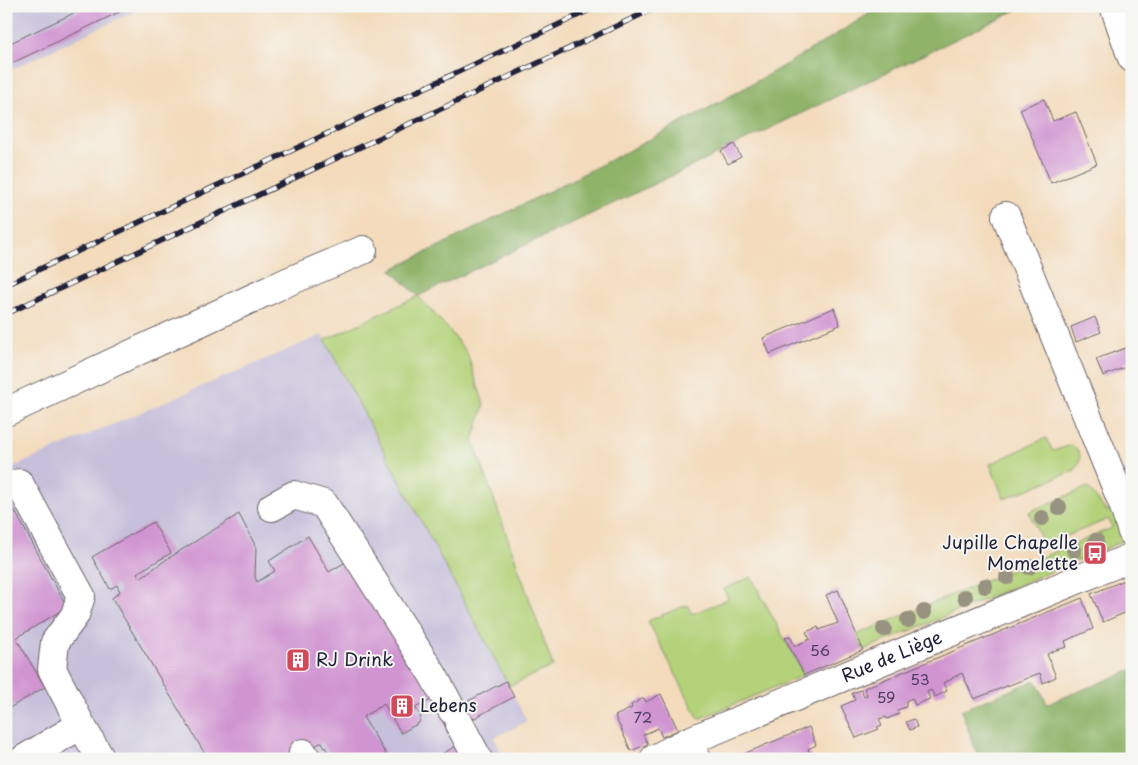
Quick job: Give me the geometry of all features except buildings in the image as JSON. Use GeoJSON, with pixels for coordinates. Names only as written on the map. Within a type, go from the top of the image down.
{"type":"FeatureCollection","features":[{"type":"Feature","properties":{"kind":"main road"},"geometry":{"type":"LineString","coordinates":[[1114,6],[1132,58]]}},
{"type":"Feature","properties":{"kind":"main road"},"geometry":{"type":"LineString","coordinates":[[1006,216],[1123,504],[1132,532]]}},
{"type":"Feature","properties":{"kind":"main road"},"geometry":{"type":"LineString","coordinates":[[6,412],[285,283],[363,250]]}},
{"type":"Feature","properties":{"kind":"main road"},"geometry":{"type":"LineString","coordinates":[[6,486],[20,483],[81,596],[75,615],[55,642],[52,669],[101,759]]}},
{"type":"Feature","properties":{"kind":"main road"},"geometry":{"type":"LineString","coordinates":[[272,506],[294,495],[324,504],[433,675],[478,759]]}},
{"type":"Feature","properties":{"kind":"main road","name":"Rue de Liège"},"geometry":{"type":"LineString","coordinates":[[654,759],[693,750],[1132,557]]}},
{"type":"Feature","properties":{"kind":"main road"},"geometry":{"type":"LineString","coordinates":[[24,759],[81,725]]}},
{"type":"Feature","properties":{"kind":"shaded area"},"geometry":{"type":"Polygon","coordinates":[[[6,6],[146,6],[6,72],[6,6]]]}},
{"type":"Feature","properties":{"kind":"shaded area"},"geometry":{"type":"Polygon","coordinates":[[[322,335],[527,721],[494,738],[505,759],[6,759],[6,470],[322,335]]]}},
{"type":"Feature","properties":{"kind":"green space"},"geometry":{"type":"Polygon","coordinates":[[[881,6],[1025,6],[418,296],[391,270],[640,145],[762,78],[881,6]]]}},
{"type":"Feature","properties":{"kind":"green space"},"geometry":{"type":"Polygon","coordinates":[[[418,296],[467,353],[484,405],[473,440],[553,666],[509,686],[325,340],[418,296]]]}},
{"type":"Feature","properties":{"kind":"green space"},"geometry":{"type":"Polygon","coordinates":[[[1046,438],[1053,451],[1071,445],[1078,450],[1080,458],[1075,470],[1004,499],[990,464],[1046,438]]]}},
{"type":"Feature","properties":{"kind":"green space"},"geometry":{"type":"Polygon","coordinates":[[[1088,487],[1106,511],[1116,508],[1128,538],[1101,551],[1099,547],[1086,552],[1087,556],[863,650],[856,635],[1112,528],[1109,519],[1044,545],[1029,512],[1088,487]]]}},
{"type":"Feature","properties":{"kind":"green space"},"geometry":{"type":"Polygon","coordinates":[[[751,577],[804,675],[699,719],[648,621],[687,605],[692,614],[728,599],[724,589],[751,577]]]}},
{"type":"Feature","properties":{"kind":"green space"},"geometry":{"type":"Polygon","coordinates":[[[1132,670],[1132,759],[979,759],[961,710],[1036,680],[1047,704],[1132,670]]]}},
{"type":"Feature","properties":{"kind":"railway"},"geometry":{"type":"LineString","coordinates":[[6,285],[598,6]]}},
{"type":"Feature","properties":{"kind":"railway"},"geometry":{"type":"LineString","coordinates":[[6,314],[659,6]]}},
{"type":"Feature","properties":{"kind":"place","name":"Jupille Chapelle Momelette"},"geometry":{"type":"Point","coordinates":[1095,553]}},
{"type":"Feature","properties":{"kind":"place","name":"RJ Drink"},"geometry":{"type":"Point","coordinates":[298,660]}},
{"type":"Feature","properties":{"kind":"place","name":"Lebens"},"geometry":{"type":"Point","coordinates":[402,706]}}]}
